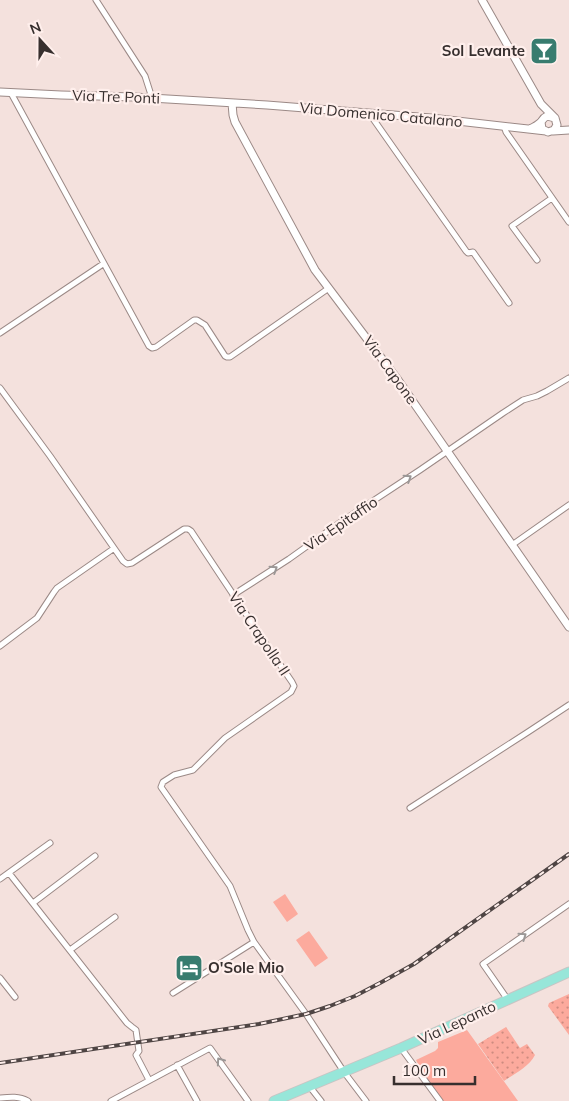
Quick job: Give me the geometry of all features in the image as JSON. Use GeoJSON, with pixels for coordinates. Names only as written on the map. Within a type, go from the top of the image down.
{"type":"FeatureCollection","features":[{"type":"Feature","properties":{"kind":"main road","name":"Via Lepanto"},"geometry":{"type":"LineString","coordinates":[[274,1101],[287,1098],[569,972]]}},
{"type":"Feature","properties":{"kind":"street"},"geometry":{"type":"LineString","coordinates":[[96,0],[145,76],[152,98]]}},
{"type":"Feature","properties":{"kind":"street"},"geometry":{"type":"LineString","coordinates":[[482,0],[541,104],[541,121],[542,129],[549,132],[557,127],[556,120],[552,116],[547,116],[541,121],[536,126],[530,129]]}},
{"type":"Feature","properties":{"kind":"street","name":"Via Tre Ponti"},"geometry":{"type":"LineString","coordinates":[[0,92],[232,103]]}},
{"type":"Feature","properties":{"kind":"street"},"geometry":{"type":"LineString","coordinates":[[11,93],[149,346],[152,348],[194,320],[197,320],[205,325],[225,356],[230,356],[329,288]]}},
{"type":"Feature","properties":{"kind":"street","name":"Via Domenico Catalano"},"geometry":{"type":"LineString","coordinates":[[232,103],[369,112],[549,132],[568,130]]}},
{"type":"Feature","properties":{"kind":"street","name":"Via Capone"},"geometry":{"type":"LineString","coordinates":[[232,103],[234,119],[311,263],[377,351],[448,451],[569,627]]}},
{"type":"Feature","properties":{"kind":"street","name":"Via Domenico Catalano"},"geometry":{"type":"LineString","coordinates":[[541,104],[562,127],[568,130]]}},
{"type":"Feature","properties":{"kind":"street"},"geometry":{"type":"LineString","coordinates":[[369,112],[466,251],[468,253],[473,252],[509,303]]}},
{"type":"Feature","properties":{"kind":"street"},"geometry":{"type":"LineString","coordinates":[[504,126],[506,132],[569,222]]}},
{"type":"Feature","properties":{"kind":"street"},"geometry":{"type":"LineString","coordinates":[[536,260],[512,226],[552,198]]}},
{"type":"Feature","properties":{"kind":"street"},"geometry":{"type":"LineString","coordinates":[[0,333],[104,264]]}},
{"type":"Feature","properties":{"kind":"street","name":"Via Epitaffio"},"geometry":{"type":"LineString","coordinates":[[233,595],[523,400],[547,392],[569,378]]}},
{"type":"Feature","properties":{"kind":"street","name":"Via Crapolla II"},"geometry":{"type":"LineString","coordinates":[[0,388],[123,561],[128,564],[132,563],[184,529],[188,528],[191,531],[292,682],[294,686],[291,692],[226,738],[193,770],[174,775],[163,782],[161,787],[230,886],[254,942],[366,1101]]}},
{"type":"Feature","properties":{"kind":"street"},"geometry":{"type":"LineString","coordinates":[[512,545],[569,505]]}},
{"type":"Feature","properties":{"kind":"street"},"geometry":{"type":"LineString","coordinates":[[0,646],[37,618],[57,588],[114,548]]}},
{"type":"Feature","properties":{"kind":"street"},"geometry":{"type":"LineString","coordinates":[[410,808],[569,704]]}},
{"type":"Feature","properties":{"kind":"street"},"geometry":{"type":"LineString","coordinates":[[0,879],[50,843]]}},
{"type":"Feature","properties":{"kind":"street"},"geometry":{"type":"LineString","coordinates":[[33,903],[95,856]]}},
{"type":"Feature","properties":{"kind":"street"},"geometry":{"type":"LineString","coordinates":[[8,873],[132,1028],[136,1030],[139,1051],[136,1055],[149,1080]]}},
{"type":"Feature","properties":{"kind":"street"},"geometry":{"type":"LineString","coordinates":[[508,1000],[483,964],[569,904]]}},
{"type":"Feature","properties":{"kind":"street"},"geometry":{"type":"LineString","coordinates":[[70,950],[115,917]]}},
{"type":"Feature","properties":{"kind":"street"},"geometry":{"type":"LineString","coordinates":[[173,994],[254,942]]}},
{"type":"Feature","properties":{"kind":"street"},"geometry":{"type":"LineString","coordinates":[[0,978],[15,997]]}},
{"type":"Feature","properties":{"kind":"street"},"geometry":{"type":"LineString","coordinates":[[111,1101],[210,1048],[248,1101]]}},
{"type":"Feature","properties":{"kind":"street"},"geometry":{"type":"LineString","coordinates":[[401,1048],[440,1101]]}},
{"type":"Feature","properties":{"kind":"street"},"geometry":{"type":"LineString","coordinates":[[178,1065],[197,1101]]}},
{"type":"Feature","properties":{"kind":"street"},"geometry":{"type":"LineString","coordinates":[[310,1087],[320,1101]]}},
{"type":"Feature","properties":{"kind":"street"},"geometry":{"type":"LineString","coordinates":[[0,1098],[16,1097],[28,1101]]}},
{"type":"Feature","properties":{"kind":"shaded area"},"geometry":{"type":"Polygon","coordinates":[[[285,894],[298,914],[287,922],[273,902],[285,894]]]}},
{"type":"Feature","properties":{"kind":"shaded area"},"geometry":{"type":"Polygon","coordinates":[[[309,931],[328,958],[315,967],[296,940],[309,931]]]}},
{"type":"Feature","properties":{"kind":"shaded area"},"geometry":{"type":"Polygon","coordinates":[[[569,994],[569,1035],[548,1006],[549,1003],[569,994]]]}},
{"type":"Feature","properties":{"kind":"shaded area"},"geometry":{"type":"Polygon","coordinates":[[[506,1027],[520,1048],[527,1044],[535,1055],[525,1067],[504,1081],[478,1044],[506,1027]]]}},
{"type":"Feature","properties":{"kind":"shaded area"},"geometry":{"type":"Polygon","coordinates":[[[467,1030],[518,1101],[443,1101],[415,1065],[418,1064],[416,1060],[438,1048],[438,1042],[467,1030]]]}},
{"type":"Feature","properties":{"kind":"railway"},"geometry":{"type":"LineString","coordinates":[[0,1063],[259,1024],[306,1014],[330,1006],[355,996],[414,964],[569,854]]}},
{"type":"Feature","properties":{"kind":"place","name":"Sol Levante"},"geometry":{"type":"Point","coordinates":[544,51]}},
{"type":"Feature","properties":{"kind":"place","name":"O'Sole Mio"},"geometry":{"type":"Point","coordinates":[189,968]}}]}
